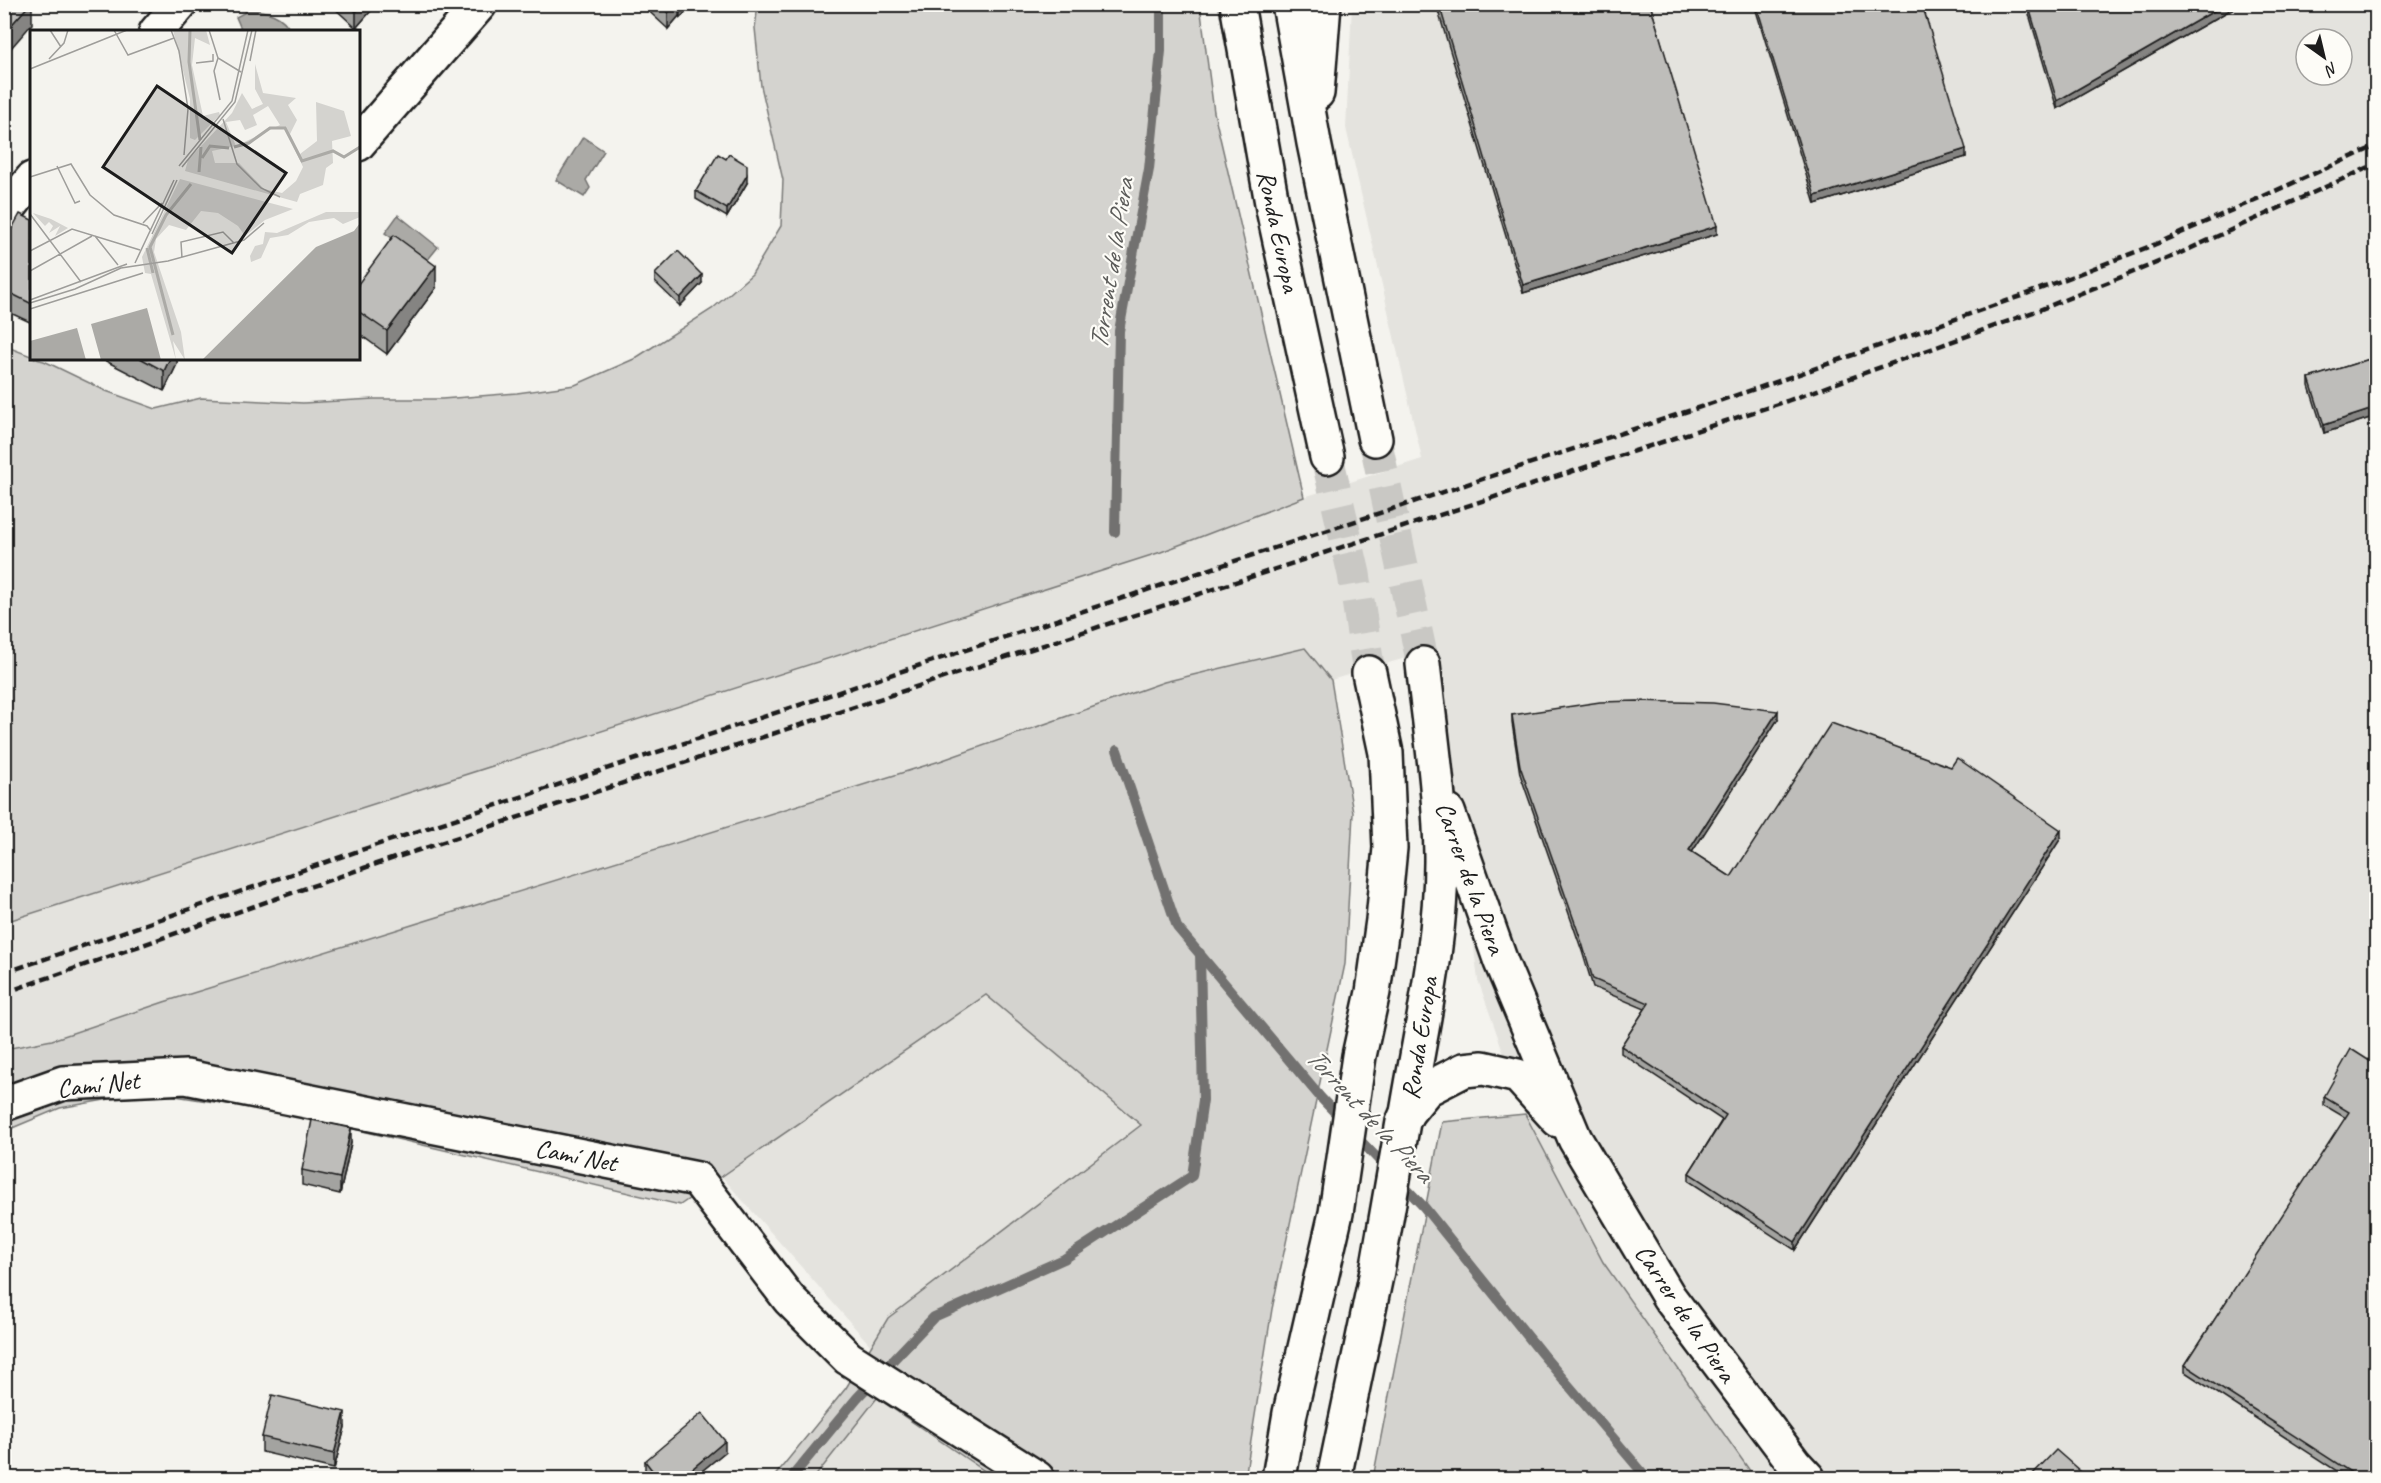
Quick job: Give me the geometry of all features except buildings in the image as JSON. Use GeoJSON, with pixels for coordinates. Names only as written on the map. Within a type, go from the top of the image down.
{"type":"FeatureCollection","features":[{"type":"Feature","properties":{"kind":"street"},"geometry":{"type":"LineString","coordinates":[[158,30],[180,4]]}},
{"type":"Feature","properties":{"kind":"street"},"geometry":{"type":"LineString","coordinates":[[360,142],[480,4]]}},
{"type":"Feature","properties":{"kind":"street","name":"Ronda Europa"},"geometry":{"type":"LineString","coordinates":[[1237,4],[1273,209],[1327,457]]}},
{"type":"Feature","properties":{"kind":"street","name":"Ronda Europa"},"geometry":{"type":"LineString","coordinates":[[1289,4],[1314,143],[1375,439]]}},
{"type":"Feature","properties":{"kind":"street"},"geometry":{"type":"LineString","coordinates":[[1314,143],[1324,4]]}},
{"type":"Feature","properties":{"kind":"street"},"geometry":{"type":"LineString","coordinates":[[4,214],[30,182]]}},
{"type":"Feature","properties":{"kind":"street","name":"Ronda Europa"},"geometry":{"type":"LineString","coordinates":[[1334,1479],[1377,1271],[1436,934],[1441,856],[1437,783],[1423,664]]}},
{"type":"Feature","properties":{"kind":"street","name":"Ronda Europa"},"geometry":{"type":"LineString","coordinates":[[1280,1479],[1290,1413],[1336,1213],[1359,1056],[1377,961],[1390,848],[1386,753],[1368,673]]}},
{"type":"Feature","properties":{"kind":"street","name":"Carrer de la Piera"},"geometry":{"type":"LineString","coordinates":[[1437,783],[1501,962],[1575,1139],[1669,1297],[1808,1479]]}},
{"type":"Feature","properties":{"kind":"street","name":"Carrer de la Piera"},"geometry":{"type":"LineString","coordinates":[[1405,1118],[1427,1089],[1464,1070],[1483,1068],[1518,1076],[1575,1139]]}},
{"type":"Feature","properties":{"kind":"street","name":"Camí Net"},"geometry":{"type":"LineString","coordinates":[[4,1104],[63,1083],[186,1077],[697,1179],[789,1299],[848,1358],[1037,1479]]}},
{"type":"Feature","properties":{"kind":"shaded area"},"geometry":{"type":"Polygon","coordinates":[[[758,5],[1200,5],[1214,112],[1304,497],[1161,552],[5,922],[5,346],[30,356],[30,360],[44,361],[106,391],[156,409],[201,398],[303,403],[374,399],[442,399],[517,393],[575,385],[634,359],[712,309],[752,274],[781,226],[783,180],[761,86],[755,28],[758,5]]]}},
{"type":"Feature","properties":{"kind":"shaded area"},"geometry":{"type":"Polygon","coordinates":[[[1352,5],[2376,5],[2376,1478],[1755,1478],[1603,1262],[1525,1114],[1478,980],[1436,649],[1331,680],[1305,648],[1164,682],[940,761],[164,1002],[52,1040],[5,1049],[5,922],[1161,552],[1304,497],[1422,459],[1346,128],[1352,5]]]}},
{"type":"Feature","properties":{"kind":"shaded area"},"geometry":{"type":"Polygon","coordinates":[[[249,10],[261,11],[279,17],[289,30],[242,30],[236,17],[249,10]]]}},
{"type":"Feature","properties":{"kind":"shaded area"},"geometry":{"type":"Polygon","coordinates":[[[583,137],[604,151],[586,180],[590,188],[584,197],[556,180],[583,137]]]}},
{"type":"Feature","properties":{"kind":"shaded area"},"geometry":{"type":"Polygon","coordinates":[[[398,215],[438,247],[426,262],[385,233],[398,215]]]}},
{"type":"Feature","properties":{"kind":"shaded area"},"geometry":{"type":"Polygon","coordinates":[[[1305,648],[1331,680],[1353,813],[1345,964],[1272,1309],[1245,1478],[995,1478],[877,1398],[814,1478],[773,1478],[846,1388],[888,1318],[1141,1125],[986,995],[680,1205],[285,1113],[149,1092],[60,1108],[5,1131],[5,1049],[52,1040],[164,1002],[940,761],[1164,682],[1305,648]]]}},
{"type":"Feature","properties":{"kind":"shaded area"},"geometry":{"type":"Polygon","coordinates":[[[986,995],[1142,1124],[888,1318],[871,1346],[722,1177],[986,995]]]}},
{"type":"Feature","properties":{"kind":"shaded area"},"geometry":{"type":"Polygon","coordinates":[[[1525,1114],[1603,1262],[1755,1478],[1373,1478],[1442,1122],[1525,1114]]]}},
{"type":"Feature","properties":{"kind":"shaded area"},"geometry":{"type":"Polygon","coordinates":[[[877,1398],[995,1478],[814,1478],[877,1398]]]}},
{"type":"Feature","properties":{"kind":"waterway","name":"Torrent de la Piera"},"geometry":{"type":"LineString","coordinates":[[1115,532],[1119,331],[1149,169],[1161,51],[1161,4]]}},
{"type":"Feature","properties":{"kind":"waterway","name":"Torrent de la Piera"},"geometry":{"type":"LineString","coordinates":[[1117,750],[1177,927],[1321,1098],[1344,1122]]}},
{"type":"Feature","properties":{"kind":"waterway"},"geometry":{"type":"LineString","coordinates":[[791,1478],[857,1398],[934,1317],[1064,1259],[1192,1176],[1203,1100],[1200,953]]}},
{"type":"Feature","properties":{"kind":"waterway","name":"Torrent de la Piera"},"geometry":{"type":"LineString","coordinates":[[1354,1134],[1424,1207],[1542,1354],[1647,1478]]}},
{"type":"Feature","properties":{"kind":"tunnel"},"geometry":{"type":"LineString","coordinates":[[1375,439],[1423,664]]}},
{"type":"Feature","properties":{"kind":"tunnel"},"geometry":{"type":"LineString","coordinates":[[1327,457],[1354,574],[1369,673]]}},
{"type":"Feature","properties":{"kind":"railway"},"geometry":{"type":"LineString","coordinates":[[4,973],[361,850],[1779,381],[2024,295],[2156,244],[2376,146]]}},
{"type":"Feature","properties":{"kind":"railway"},"geometry":{"type":"LineString","coordinates":[[4,993],[364,868],[1787,401],[2039,310],[2176,255],[2376,164]]}}]}
